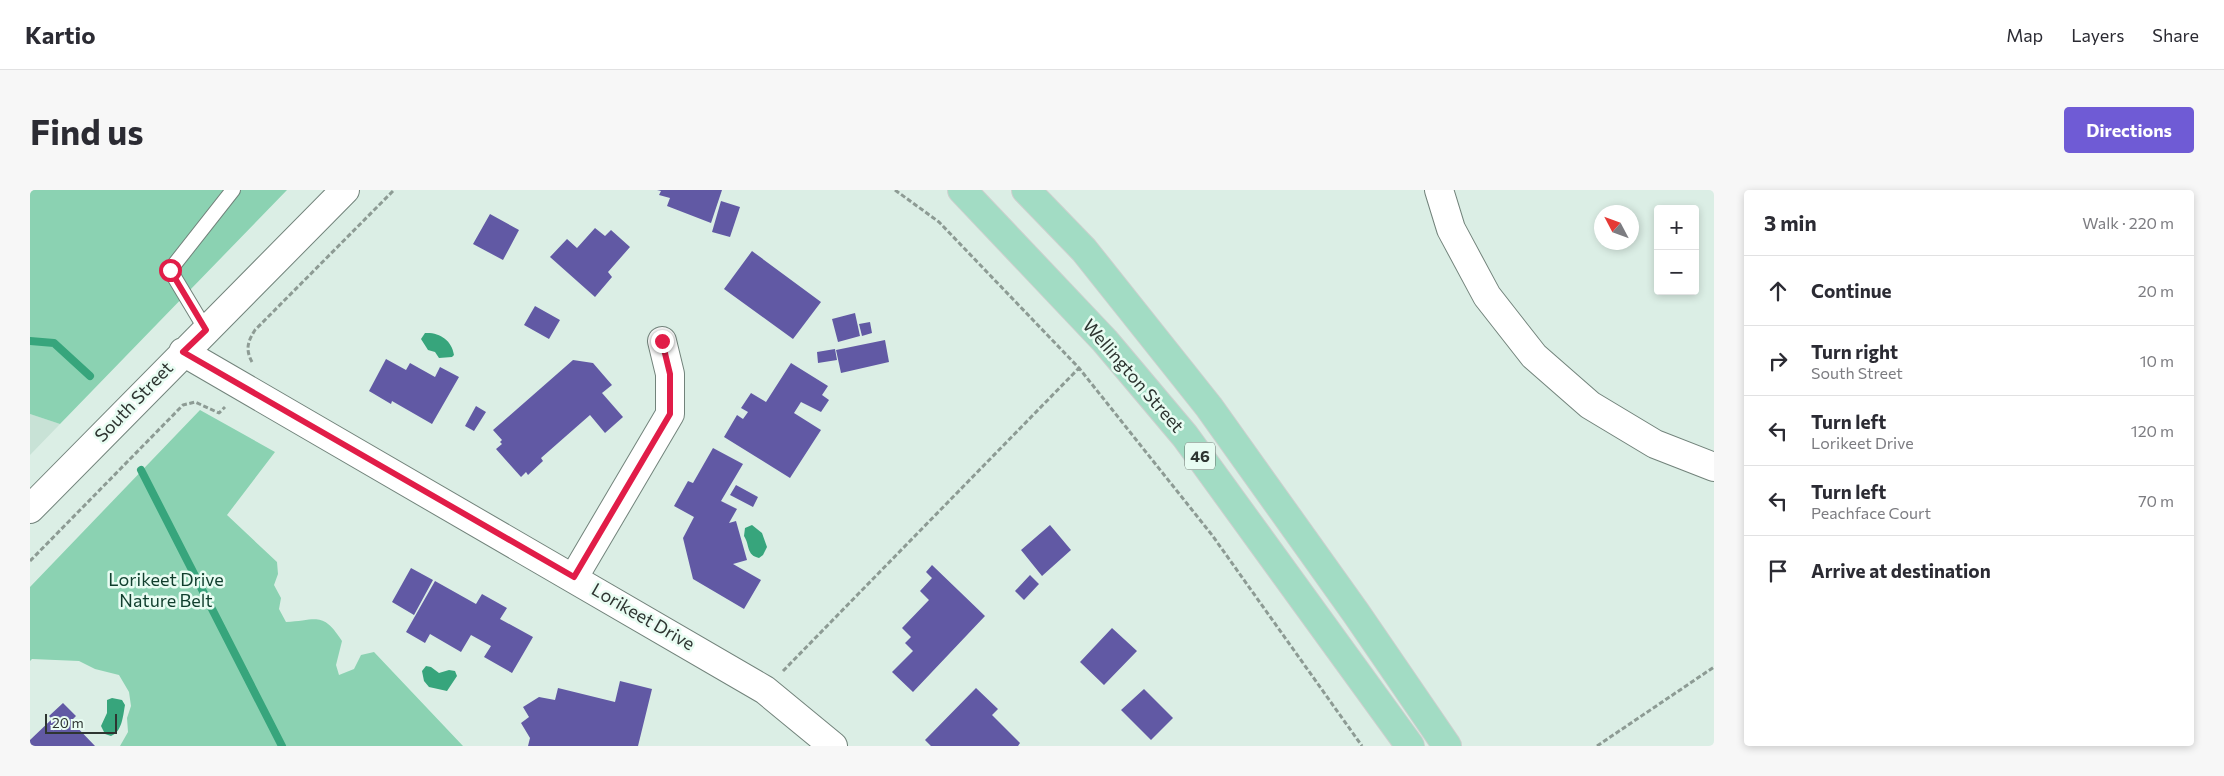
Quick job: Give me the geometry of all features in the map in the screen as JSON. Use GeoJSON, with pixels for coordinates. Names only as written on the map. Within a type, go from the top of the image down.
{"type":"FeatureCollection","features":[{"type":"Feature","properties":{"kind":"main road","name":"Wellington Street"},"geometry":{"type":"LineString","coordinates":[[962,190],[1105,341],[1185,436],[1410,746]]}},
{"type":"Feature","properties":{"kind":"main road","name":"46"},"geometry":{"type":"LineString","coordinates":[[1026,190],[1084,250],[1209,407],[1356,613],[1447,746]]}},
{"type":"Feature","properties":{"kind":"street","name":"South Street"},"geometry":{"type":"LineString","coordinates":[[30,509],[345,190]]}},
{"type":"Feature","properties":{"kind":"street"},"geometry":{"type":"LineString","coordinates":[[1439,190],[1451,230],[1487,296],[1534,356],[1598,410],[1655,444],[1714,466]]}},
{"type":"Feature","properties":{"kind":"street"},"geometry":{"type":"LineString","coordinates":[[574,577],[670,414],[670,374],[662,341]]}},
{"type":"Feature","properties":{"kind":"street","name":"Lorikeet Drive"},"geometry":{"type":"LineString","coordinates":[[183,352],[574,577],[765,690],[833,746]]}},
{"type":"Feature","properties":{"kind":"lane"},"geometry":{"type":"LineString","coordinates":[[206,330],[170,270],[233,190]]}},
{"type":"Feature","properties":{"kind":"path"},"geometry":{"type":"LineString","coordinates":[[895,190],[939,222],[1079,368],[1212,535],[1362,746]]}},
{"type":"Feature","properties":{"kind":"path"},"geometry":{"type":"LineString","coordinates":[[765,690],[1079,368]]}},
{"type":"Feature","properties":{"kind":"path"},"geometry":{"type":"LineString","coordinates":[[1597,746],[1714,667]]}},
{"type":"Feature","properties":{"kind":"shaded area"},"geometry":{"type":"Polygon","coordinates":[[[425,333],[435,334],[448,341],[454,355],[452,357],[439,358],[435,352],[428,350],[421,339],[425,333]]]}},
{"type":"Feature","properties":{"kind":"shaded area"},"geometry":{"type":"Polygon","coordinates":[[[30,414],[60,424],[30,455],[30,414]]]}},
{"type":"Feature","properties":{"kind":"shaded area"},"geometry":{"type":"Polygon","coordinates":[[[752,525],[762,533],[767,547],[759,558],[752,555],[744,536],[745,528],[752,525]]]}},
{"type":"Feature","properties":{"kind":"shaded area"},"geometry":{"type":"Polygon","coordinates":[[[426,666],[439,673],[449,670],[455,671],[457,676],[447,691],[429,687],[424,681],[422,671],[426,666]]]}},
{"type":"Feature","properties":{"kind":"shaded area"},"geometry":{"type":"Polygon","coordinates":[[[112,698],[122,700],[125,705],[120,727],[111,736],[105,734],[101,726],[107,713],[107,700],[112,698]]]}},
{"type":"Feature","properties":{"kind":"green space"},"geometry":{"type":"Polygon","coordinates":[[[30,190],[287,190],[60,424],[30,414],[30,190]]]}},
{"type":"Feature","properties":{"kind":"green space","name":"Lorikeet Drive Nature Belt"},"geometry":{"type":"Polygon","coordinates":[[[200,410],[275,452],[227,515],[277,562],[278,574],[274,585],[281,598],[279,609],[286,622],[318,620],[323,621],[335,631],[342,641],[336,665],[339,675],[354,669],[361,655],[374,652],[463,746],[120,746],[128,732],[127,718],[131,706],[129,692],[119,675],[95,669],[79,661],[32,659],[30,661],[30,587],[200,410]]]}},
{"type":"Feature","properties":{"kind":"building"},"geometry":{"type":"Polygon","coordinates":[[[657,190],[722,190],[711,223],[667,206],[670,198],[659,195],[661,191],[657,190]]]}},
{"type":"Feature","properties":{"kind":"building"},"geometry":{"type":"Polygon","coordinates":[[[721,201],[740,207],[730,237],[712,232],[721,201]]]}},
{"type":"Feature","properties":{"kind":"building"},"geometry":{"type":"Polygon","coordinates":[[[490,214],[519,230],[503,260],[473,244],[490,214]]]}},
{"type":"Feature","properties":{"kind":"building"},"geometry":{"type":"Polygon","coordinates":[[[595,228],[605,236],[611,230],[630,247],[608,272],[612,277],[595,297],[550,257],[567,239],[577,248],[595,228]]]}},
{"type":"Feature","properties":{"kind":"building"},"geometry":{"type":"Polygon","coordinates":[[[752,251],[821,302],[793,339],[724,289],[752,251]]]}},
{"type":"Feature","properties":{"kind":"building"},"geometry":{"type":"Polygon","coordinates":[[[535,306],[560,320],[549,339],[524,325],[535,306]]]}},
{"type":"Feature","properties":{"kind":"building"},"geometry":{"type":"Polygon","coordinates":[[[855,313],[860,336],[838,342],[832,319],[855,313]]]}},
{"type":"Feature","properties":{"kind":"building"},"geometry":{"type":"Polygon","coordinates":[[[870,322],[872,333],[862,336],[859,324],[870,322]]]}},
{"type":"Feature","properties":{"kind":"building"},"geometry":{"type":"Polygon","coordinates":[[[885,340],[889,362],[841,373],[836,350],[885,340]]]}},
{"type":"Feature","properties":{"kind":"building"},"geometry":{"type":"Polygon","coordinates":[[[835,349],[837,360],[818,363],[817,352],[835,349]]]}},
{"type":"Feature","properties":{"kind":"building"},"geometry":{"type":"Polygon","coordinates":[[[386,359],[406,370],[410,363],[435,377],[440,367],[459,377],[432,424],[392,401],[391,404],[369,391],[386,359]]]}},
{"type":"Feature","properties":{"kind":"building"},"geometry":{"type":"Polygon","coordinates":[[[573,360],[593,363],[612,385],[602,393],[623,417],[605,433],[590,415],[541,458],[543,461],[528,475],[526,472],[521,477],[496,449],[502,444],[500,442],[502,440],[493,430],[573,360]]]}},
{"type":"Feature","properties":{"kind":"building"},"geometry":{"type":"Polygon","coordinates":[[[791,363],[828,386],[822,395],[829,400],[821,412],[801,402],[794,413],[821,430],[790,478],[724,437],[737,415],[743,419],[748,412],[741,408],[751,393],[766,402],[791,363]]]}},
{"type":"Feature","properties":{"kind":"building"},"geometry":{"type":"Polygon","coordinates":[[[476,406],[486,412],[474,431],[465,426],[476,406]]]}},
{"type":"Feature","properties":{"kind":"building"},"geometry":{"type":"Polygon","coordinates":[[[713,448],[743,464],[721,501],[737,509],[729,523],[736,521],[747,560],[733,564],[761,580],[744,609],[693,579],[683,538],[694,517],[674,506],[688,481],[693,483],[713,448]]]}},
{"type":"Feature","properties":{"kind":"building"},"geometry":{"type":"Polygon","coordinates":[[[736,485],[758,497],[753,507],[730,495],[736,485]]]}},
{"type":"Feature","properties":{"kind":"building"},"geometry":{"type":"Polygon","coordinates":[[[1050,525],[1071,550],[1042,576],[1021,550],[1050,525]]]}},
{"type":"Feature","properties":{"kind":"building"},"geometry":{"type":"Polygon","coordinates":[[[932,565],[985,616],[913,692],[892,672],[913,651],[905,643],[911,637],[902,628],[929,600],[920,591],[932,578],[926,572],[932,565]]]}},
{"type":"Feature","properties":{"kind":"building"},"geometry":{"type":"Polygon","coordinates":[[[411,568],[433,580],[414,615],[392,602],[411,568]]]}},
{"type":"Feature","properties":{"kind":"building"},"geometry":{"type":"Polygon","coordinates":[[[1030,575],[1039,584],[1024,600],[1015,591],[1030,575]]]}},
{"type":"Feature","properties":{"kind":"building"},"geometry":{"type":"Polygon","coordinates":[[[435,581],[476,604],[482,594],[507,608],[500,619],[533,637],[512,673],[484,657],[491,646],[471,635],[461,652],[430,634],[425,643],[406,632],[435,581]]]}},
{"type":"Feature","properties":{"kind":"building"},"geometry":{"type":"Polygon","coordinates":[[[1112,628],[1137,651],[1104,685],[1080,662],[1112,628]]]}},
{"type":"Feature","properties":{"kind":"building"},"geometry":{"type":"Polygon","coordinates":[[[620,681],[652,689],[638,746],[528,746],[530,738],[521,723],[529,717],[523,707],[539,697],[555,700],[558,688],[615,702],[620,681]]]}},
{"type":"Feature","properties":{"kind":"building"},"geometry":{"type":"Polygon","coordinates":[[[976,688],[998,709],[992,715],[1020,743],[1018,746],[931,746],[925,740],[976,688]]]}},
{"type":"Feature","properties":{"kind":"building"},"geometry":{"type":"Polygon","coordinates":[[[1144,689],[1173,718],[1151,740],[1121,710],[1144,689]]]}},
{"type":"Feature","properties":{"kind":"building"},"geometry":{"type":"Polygon","coordinates":[[[63,703],[76,716],[71,721],[95,746],[30,746],[30,740],[52,719],[49,716],[63,703]]]}},
{"type":"Feature","properties":{"kind":"waterway"},"geometry":{"type":"LineString","coordinates":[[30,341],[54,343],[90,376]]}},
{"type":"Feature","properties":{"kind":"waterway"},"geometry":{"type":"LineString","coordinates":[[141,470],[282,746]]}},
{"type":"Feature","properties":{"kind":"route"},"geometry":{"type":"LineString","coordinates":[[170,270],[206,330],[183,352],[574,577],[670,414],[670,374],[662,341]]}}]}
